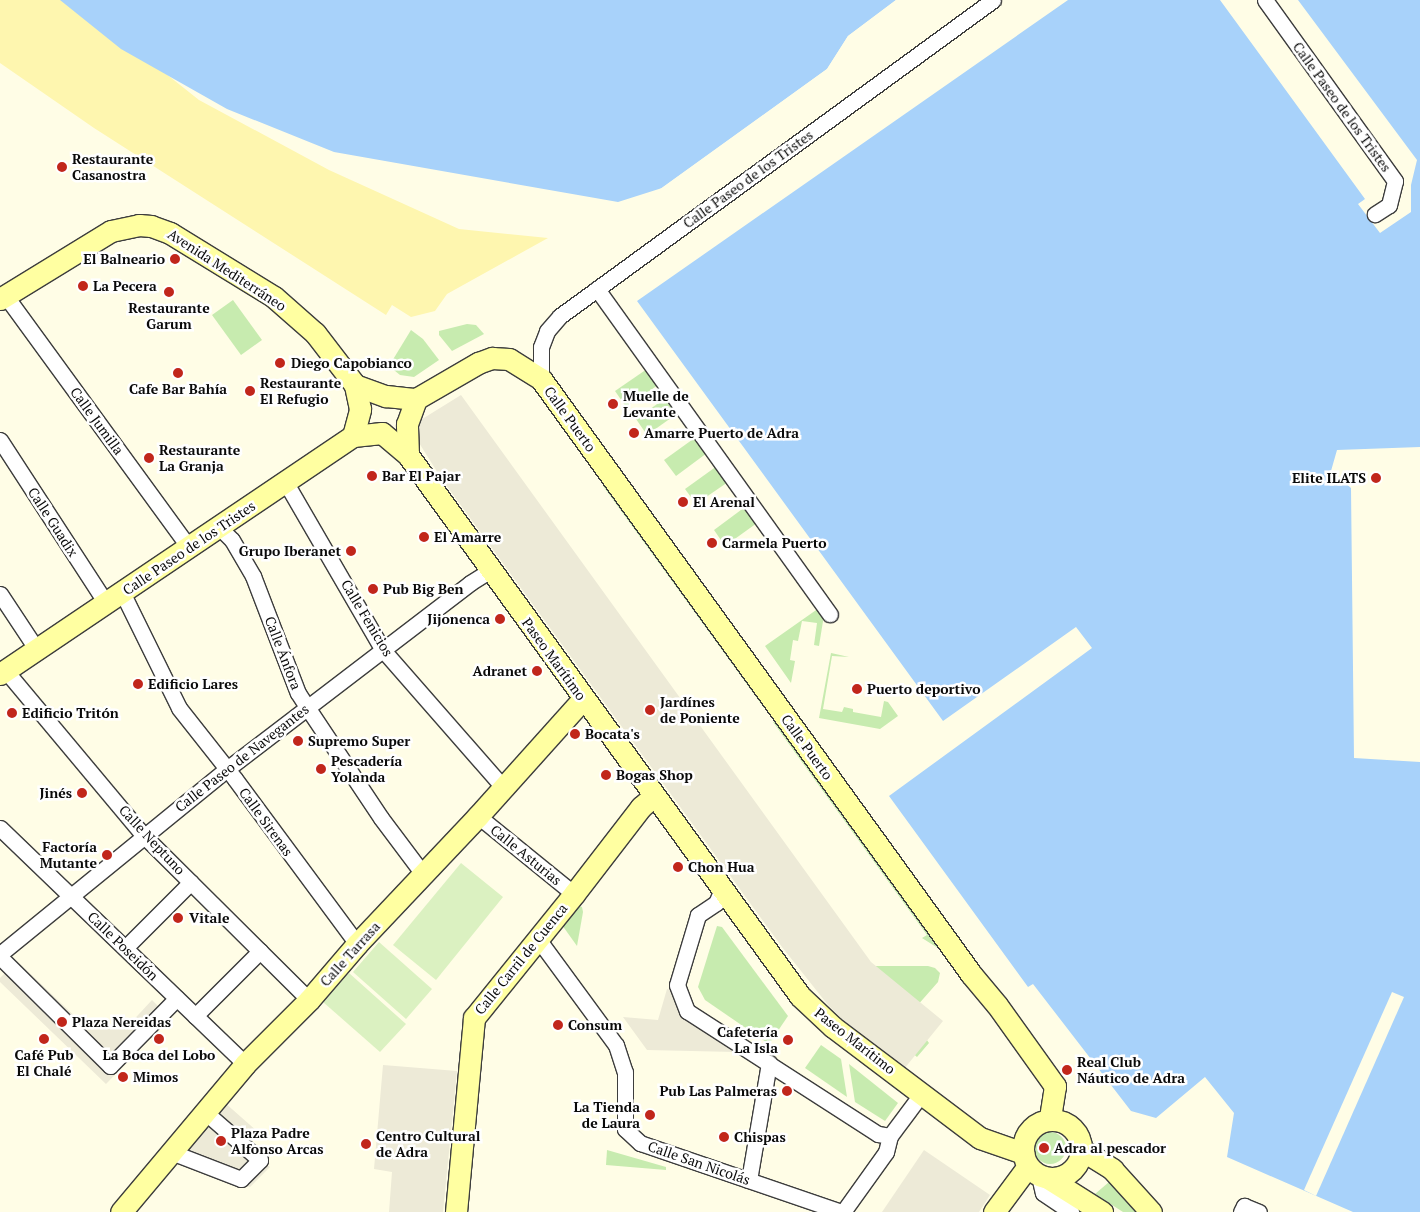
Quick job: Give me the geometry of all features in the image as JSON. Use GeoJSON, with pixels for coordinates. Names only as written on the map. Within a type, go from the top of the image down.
{"type":"FeatureCollection","features":[{"type":"Feature","properties":{"kind":"street","name":"Calle Paseo de los Tristes"},"geometry":{"type":"LineString","coordinates":[[541,379],[541,347],[547,331],[560,316],[993,0]]}},
{"type":"Feature","properties":{"kind":"street","name":"Calle Paseo de los Tristes"},"geometry":{"type":"LineString","coordinates":[[1265,0],[1395,181],[1388,204],[1375,214]]}},
{"type":"Feature","properties":{"kind":"street","name":"Avenida Mediterráneo"},"geometry":{"type":"LineString","coordinates":[[3,297],[111,231],[139,225],[163,228],[274,297],[315,333],[355,385]]}},
{"type":"Feature","properties":{"kind":"street"},"geometry":{"type":"LineString","coordinates":[[597,289],[830,614]]}},
{"type":"Feature","properties":{"kind":"street","name":"Calle Jumilla"},"geometry":{"type":"LineString","coordinates":[[3,297],[189,547]]}},
{"type":"Feature","properties":{"kind":"street"},"geometry":{"type":"LineString","coordinates":[[355,385],[386,396],[416,399],[478,363],[492,358],[509,359],[541,379]]}},
{"type":"Feature","properties":{"kind":"street","name":"Calle Puerto"},"geometry":{"type":"LineString","coordinates":[[541,379],[971,974],[997,1005],[1055,1086],[1050,1119]]}},
{"type":"Feature","properties":{"kind":"street"},"geometry":{"type":"LineString","coordinates":[[353,436],[360,409],[355,385]]}},
{"type":"Feature","properties":{"kind":"street"},"geometry":{"type":"LineString","coordinates":[[408,455],[407,424],[416,399]]}},
{"type":"Feature","properties":{"kind":"street","name":"Calle Paseo de los Tristes"},"geometry":{"type":"LineString","coordinates":[[3,672],[353,436],[382,433]]}},
{"type":"Feature","properties":{"kind":"street","name":"Paseo Marítimo"},"geometry":{"type":"LineString","coordinates":[[382,433],[408,455],[800,996],[833,1028],[980,1138],[1035,1168],[1102,1212]]}},
{"type":"Feature","properties":{"kind":"street","name":"Calle Guadix"},"geometry":{"type":"LineString","coordinates":[[0,440],[114,598]]}},
{"type":"Feature","properties":{"kind":"street","name":"Calle Fenicios"},"geometry":{"type":"LineString","coordinates":[[286,482],[383,650],[502,787]]}},
{"type":"Feature","properties":{"kind":"street","name":"Calle Ánfora"},"geometry":{"type":"LineString","coordinates":[[219,527],[232,540],[253,576],[298,693],[306,707],[381,818],[423,874]]}},
{"type":"Feature","properties":{"kind":"street","name":"Calle Paseo de Navegantes"},"geometry":{"type":"LineString","coordinates":[[0,956],[227,769],[470,583],[491,570]]}},
{"type":"Feature","properties":{"kind":"street"},"geometry":{"type":"LineString","coordinates":[[0,594],[36,650]]}},
{"type":"Feature","properties":{"kind":"street","name":"Calle Sirenas"},"geometry":{"type":"LineString","coordinates":[[114,598],[179,708],[227,769],[357,944]]}},
{"type":"Feature","properties":{"kind":"street","name":"Calle Neptuno"},"geometry":{"type":"LineString","coordinates":[[3,672],[145,837],[309,1000]]}},
{"type":"Feature","properties":{"kind":"street","name":"Calle Tarrasa"},"geometry":{"type":"LineString","coordinates":[[120,1212],[245,1064],[309,1000],[357,944],[478,816],[502,787],[583,699]]}},
{"type":"Feature","properties":{"kind":"street","name":"Calle Carril de Cuenca"},"geometry":{"type":"LineString","coordinates":[[456,1212],[474,1018],[641,807],[654,796]]}},
{"type":"Feature","properties":{"kind":"street","name":"Calle Asturias"},"geometry":{"type":"LineString","coordinates":[[478,816],[574,894]]}},
{"type":"Feature","properties":{"kind":"street","name":"Calle Poseidón"},"geometry":{"type":"LineString","coordinates":[[0,828],[245,1064]]}},
{"type":"Feature","properties":{"kind":"street"},"geometry":{"type":"LineString","coordinates":[[125,948],[191,882]]}},
{"type":"Feature","properties":{"kind":"street"},"geometry":{"type":"LineString","coordinates":[[722,889],[716,903],[698,915],[677,985],[687,1010],[878,1134],[890,1136]]}},
{"type":"Feature","properties":{"kind":"street","name":"Calle San Nicolás"},"geometry":{"type":"LineString","coordinates":[[538,939],[616,1045],[625,1072],[625,1129],[640,1143],[842,1212]]}},
{"type":"Feature","properties":{"kind":"street"},"geometry":{"type":"LineString","coordinates":[[195,1016],[260,951]]}},
{"type":"Feature","properties":{"kind":"street"},"geometry":{"type":"LineString","coordinates":[[0,956],[110,1066],[177,998]]}},
{"type":"Feature","properties":{"kind":"street"},"geometry":{"type":"LineString","coordinates":[[748,1180],[769,1063]]}},
{"type":"Feature","properties":{"kind":"street"},"geometry":{"type":"LineString","coordinates":[[842,1212],[886,1152],[890,1136],[922,1093]]}},
{"type":"Feature","properties":{"kind":"street"},"geometry":{"type":"LineString","coordinates":[[171,1152],[242,1179],[260,1160],[204,1112]]}},
{"type":"Feature","properties":{"kind":"street"},"geometry":{"type":"LineString","coordinates":[[1035,1168],[1058,1178],[1068,1174],[1080,1160],[1082,1150],[1076,1131],[1069,1124],[1050,1119],[1033,1127],[1026,1134],[1035,1168],[1043,1193],[1071,1212]]}},
{"type":"Feature","properties":{"kind":"street"},"geometry":{"type":"LineString","coordinates":[[1082,1150],[1112,1169],[1151,1212]]}},
{"type":"Feature","properties":{"kind":"street"},"geometry":{"type":"LineString","coordinates":[[994,1212],[1035,1168]]}},
{"type":"Feature","properties":{"kind":"street"},"geometry":{"type":"LineString","coordinates":[[1241,1212],[1244,1206],[1258,1212]]}},
{"type":"Feature","properties":{"kind":"green space"},"geometry":{"type":"Polygon","coordinates":[[[233,300],[262,340],[241,355],[212,315],[233,300]]]}},
{"type":"Feature","properties":{"kind":"green space"},"geometry":{"type":"Polygon","coordinates":[[[467,324],[476,325],[484,334],[452,351],[439,335],[439,331],[467,324]]]}},
{"type":"Feature","properties":{"kind":"green space"},"geometry":{"type":"Polygon","coordinates":[[[411,330],[423,339],[439,360],[414,377],[400,375],[389,366],[411,330]]]}},
{"type":"Feature","properties":{"kind":"green space"},"geometry":{"type":"Polygon","coordinates":[[[647,369],[658,385],[626,407],[615,391],[647,369]]]}},
{"type":"Feature","properties":{"kind":"green space"},"geometry":{"type":"Polygon","coordinates":[[[667,397],[678,413],[647,435],[636,419],[667,397]]]}},
{"type":"Feature","properties":{"kind":"green space"},"geometry":{"type":"Polygon","coordinates":[[[696,437],[707,453],[676,476],[664,460],[696,437]]]}},
{"type":"Feature","properties":{"kind":"green space"},"geometry":{"type":"Polygon","coordinates":[[[717,466],[728,482],[696,504],[685,489],[717,466]]]}},
{"type":"Feature","properties":{"kind":"green space"},"geometry":{"type":"Polygon","coordinates":[[[605,485],[766,707],[764,708],[603,486],[605,485]]]}},
{"type":"Feature","properties":{"kind":"green space"},"geometry":{"type":"Polygon","coordinates":[[[745,507],[757,523],[725,546],[714,530],[745,507]]]}},
{"type":"Feature","properties":{"kind":"green space"},"geometry":{"type":"Polygon","coordinates":[[[819,608],[824,615],[819,646],[814,645],[817,623],[802,621],[798,641],[793,640],[790,660],[795,661],[791,683],[765,646],[819,608]]]}},
{"type":"Feature","properties":{"kind":"green space"},"geometry":{"type":"Polygon","coordinates":[[[831,653],[849,657],[832,656],[823,709],[842,712],[844,707],[853,709],[853,712],[881,717],[884,701],[888,702],[898,716],[880,729],[819,718],[831,653]]]}},
{"type":"Feature","properties":{"kind":"green space"},"geometry":{"type":"Polygon","coordinates":[[[776,721],[941,950],[922,938],[927,935],[773,722],[776,721]]]}},
{"type":"Feature","properties":{"kind":"green space"},"geometry":{"type":"Polygon","coordinates":[[[461,863],[503,897],[436,980],[393,945],[461,863]]]}},
{"type":"Feature","properties":{"kind":"green space"},"geometry":{"type":"Polygon","coordinates":[[[576,905],[582,907],[583,912],[577,946],[562,925],[576,905]]]}},
{"type":"Feature","properties":{"kind":"green space"},"geometry":{"type":"Polygon","coordinates":[[[717,926],[722,927],[788,1016],[769,1044],[705,1000],[698,987],[717,926]]]}},
{"type":"Feature","properties":{"kind":"green space"},"geometry":{"type":"Polygon","coordinates":[[[379,942],[432,989],[406,1019],[353,972],[379,942]]]}},
{"type":"Feature","properties":{"kind":"green space"},"geometry":{"type":"Polygon","coordinates":[[[874,966],[928,966],[935,968],[940,973],[938,982],[909,1015],[929,1043],[917,1057],[818,971],[874,966]]]}},
{"type":"Feature","properties":{"kind":"green space"},"geometry":{"type":"Polygon","coordinates":[[[349,973],[406,1024],[380,1052],[323,1002],[349,973]]]}},
{"type":"Feature","properties":{"kind":"green space"},"geometry":{"type":"Polygon","coordinates":[[[821,1045],[841,1059],[847,1097],[805,1068],[821,1045]]]}},
{"type":"Feature","properties":{"kind":"green space"},"geometry":{"type":"Polygon","coordinates":[[[849,1064],[898,1103],[885,1121],[855,1102],[849,1064]]]}},
{"type":"Feature","properties":{"kind":"green space"},"geometry":{"type":"Polygon","coordinates":[[[1050,1132],[1062,1136],[1066,1148],[1062,1160],[1050,1164],[1038,1160],[1034,1148],[1038,1136],[1050,1132]]]}},
{"type":"Feature","properties":{"kind":"green space"},"geometry":{"type":"Polygon","coordinates":[[[607,1150],[666,1167],[666,1170],[606,1165],[607,1150]]]}},
{"type":"Feature","properties":{"kind":"green space"},"geometry":{"type":"Polygon","coordinates":[[[1109,1182],[1136,1212],[1123,1212],[1095,1194],[1109,1182]]]}},
{"type":"Feature","properties":{"kind":"sand"},"geometry":{"type":"Polygon","coordinates":[[[0,0],[77,0],[97,19],[199,100],[329,170],[459,229],[548,238],[447,294],[435,311],[411,317],[392,305],[386,315],[94,128],[0,63],[0,0]]]}},
{"type":"Feature","properties":{"kind":"shaded area","name":"Jardínes de Poniente"},"geometry":{"type":"Polygon","coordinates":[[[461,395],[871,962],[943,1021],[904,1069],[857,1034],[828,1005],[782,947],[441,478],[416,438],[419,421],[461,395]]]}},
{"type":"Feature","properties":{"kind":"shaded area","name":"Plaza Nereidas"},"geometry":{"type":"Polygon","coordinates":[[[17,961],[86,1027],[126,1028],[152,1000],[170,1018],[106,1084],[0,982],[0,978],[17,961]]]}},
{"type":"Feature","properties":{"kind":"shaded area"},"geometry":{"type":"Polygon","coordinates":[[[667,989],[673,991],[682,1014],[736,1052],[647,1050],[623,1017],[658,1020],[667,989]]]}},
{"type":"Feature","properties":{"kind":"shaded area"},"geometry":{"type":"Polygon","coordinates":[[[383,1065],[457,1071],[443,1212],[389,1212],[392,1172],[374,1169],[383,1065]]]}},
{"type":"Feature","properties":{"kind":"shaded area","name":"Plaza Padre Alfonso Arcas"},"geometry":{"type":"Polygon","coordinates":[[[224,1102],[259,1133],[246,1148],[270,1167],[250,1187],[174,1158],[224,1102]]]}},
{"type":"Feature","properties":{"kind":"shaded area"},"geometry":{"type":"Polygon","coordinates":[[[924,1150],[990,1195],[979,1212],[882,1212],[924,1150]]]}},
{"type":"Feature","properties":{"kind":"water"},"geometry":{"type":"Polygon","coordinates":[[[60,0],[896,0],[848,36],[827,69],[662,188],[618,202],[334,152],[227,109],[121,49],[60,0]]]}},
{"type":"Feature","properties":{"kind":"water"},"geometry":{"type":"Polygon","coordinates":[[[1068,0],[1220,0],[1365,199],[1358,204],[1380,233],[1411,212],[1411,168],[1294,0],[1420,0],[1420,447],[1337,450],[1331,471],[1351,488],[1354,758],[1420,762],[1420,1212],[1353,1212],[1227,1157],[1234,1113],[1205,1077],[1156,1118],[1131,1111],[1033,984],[1028,987],[889,796],[1092,648],[1076,627],[943,721],[637,301],[1068,0]]]}},
{"type":"Feature","properties":{"kind":"pier"},"geometry":{"type":"Polygon","coordinates":[[[896,0],[899,0],[850,38],[829,71],[664,190],[656,192],[827,69],[848,36],[896,0]]]}},
{"type":"Feature","properties":{"kind":"pier"},"geometry":{"type":"Polygon","coordinates":[[[1291,0],[1298,0],[1417,160],[1411,185],[1408,181],[1408,168],[1291,0]]]}},
{"type":"Feature","properties":{"kind":"pier"},"geometry":{"type":"Polygon","coordinates":[[[1392,992],[1404,997],[1316,1196],[1304,1190],[1392,992]]]}},
{"type":"Feature","properties":{"kind":"place","name":"Restaurante Casanostra"},"geometry":{"type":"Point","coordinates":[62,167]}},
{"type":"Feature","properties":{"kind":"place","name":"El Balneario"},"geometry":{"type":"Point","coordinates":[175,259]}},
{"type":"Feature","properties":{"kind":"place","name":"La Pecera"},"geometry":{"type":"Point","coordinates":[83,286]}},
{"type":"Feature","properties":{"kind":"place","name":"Restaurante Garum"},"geometry":{"type":"Point","coordinates":[169,292]}},
{"type":"Feature","properties":{"kind":"place","name":"Diego Capobianco"},"geometry":{"type":"Point","coordinates":[280,363]}},
{"type":"Feature","properties":{"kind":"place","name":"Cafe Bar Bahía"},"geometry":{"type":"Point","coordinates":[178,373]}},
{"type":"Feature","properties":{"kind":"place","name":"Restaurante El Refugio"},"geometry":{"type":"Point","coordinates":[250,391]}},
{"type":"Feature","properties":{"kind":"place","name":"Muelle de Levante"},"geometry":{"type":"Point","coordinates":[613,404]}},
{"type":"Feature","properties":{"kind":"place","name":"Amarre Puerto de Adra"},"geometry":{"type":"Point","coordinates":[634,433]}},
{"type":"Feature","properties":{"kind":"place","name":"Restaurante La Granja"},"geometry":{"type":"Point","coordinates":[149,458]}},
{"type":"Feature","properties":{"kind":"place","name":"Bar El Pajar"},"geometry":{"type":"Point","coordinates":[372,476]}},
{"type":"Feature","properties":{"kind":"place","name":"Elite ILATS"},"geometry":{"type":"Point","coordinates":[1376,478]}},
{"type":"Feature","properties":{"kind":"place","name":"El Arenal"},"geometry":{"type":"Point","coordinates":[683,502]}},
{"type":"Feature","properties":{"kind":"place","name":"El Amarre"},"geometry":{"type":"Point","coordinates":[424,537]}},
{"type":"Feature","properties":{"kind":"place","name":"Carmela Puerto"},"geometry":{"type":"Point","coordinates":[712,543]}},
{"type":"Feature","properties":{"kind":"place","name":"Grupo Iberanet"},"geometry":{"type":"Point","coordinates":[351,551]}},
{"type":"Feature","properties":{"kind":"place","name":"Pub Big Ben"},"geometry":{"type":"Point","coordinates":[373,589]}},
{"type":"Feature","properties":{"kind":"place","name":"Jijonenca"},"geometry":{"type":"Point","coordinates":[500,619]}},
{"type":"Feature","properties":{"kind":"place","name":"Adranet"},"geometry":{"type":"Point","coordinates":[537,671]}},
{"type":"Feature","properties":{"kind":"place","name":"Edificio Lares"},"geometry":{"type":"Point","coordinates":[138,684]}},
{"type":"Feature","properties":{"kind":"place","name":"Puerto deportivo"},"geometry":{"type":"Point","coordinates":[857,689]}},
{"type":"Feature","properties":{"kind":"place","name":"Jardínes de Poniente"},"geometry":{"type":"Point","coordinates":[650,710]}},
{"type":"Feature","properties":{"kind":"place","name":"Edificio Tritón"},"geometry":{"type":"Point","coordinates":[12,713]}},
{"type":"Feature","properties":{"kind":"place","name":"Bocata's"},"geometry":{"type":"Point","coordinates":[575,734]}},
{"type":"Feature","properties":{"kind":"place","name":"Supremo Super"},"geometry":{"type":"Point","coordinates":[298,741]}},
{"type":"Feature","properties":{"kind":"place","name":"Pescadería Yolanda"},"geometry":{"type":"Point","coordinates":[321,769]}},
{"type":"Feature","properties":{"kind":"place","name":"Bogas Shop"},"geometry":{"type":"Point","coordinates":[606,775]}},
{"type":"Feature","properties":{"kind":"place","name":"Jinés"},"geometry":{"type":"Point","coordinates":[82,793]}},
{"type":"Feature","properties":{"kind":"place","name":"Factoría Mutante"},"geometry":{"type":"Point","coordinates":[107,855]}},
{"type":"Feature","properties":{"kind":"place","name":"Chon Hua"},"geometry":{"type":"Point","coordinates":[678,867]}},
{"type":"Feature","properties":{"kind":"place","name":"Vitale"},"geometry":{"type":"Point","coordinates":[178,918]}},
{"type":"Feature","properties":{"kind":"place","name":"Plaza Nereidas"},"geometry":{"type":"Point","coordinates":[62,1022]}},
{"type":"Feature","properties":{"kind":"place","name":"Consum"},"geometry":{"type":"Point","coordinates":[558,1025]}},
{"type":"Feature","properties":{"kind":"place","name":"Café Pub El Chalé"},"geometry":{"type":"Point","coordinates":[44,1039]}},
{"type":"Feature","properties":{"kind":"place","name":"La Boca del Lobo"},"geometry":{"type":"Point","coordinates":[159,1039]}},
{"type":"Feature","properties":{"kind":"place","name":"Cafetería La Isla"},"geometry":{"type":"Point","coordinates":[788,1040]}},
{"type":"Feature","properties":{"kind":"place","name":"Real Club Náutico de Adra"},"geometry":{"type":"Point","coordinates":[1067,1070]}},
{"type":"Feature","properties":{"kind":"place","name":"Mimos"},"geometry":{"type":"Point","coordinates":[123,1077]}},
{"type":"Feature","properties":{"kind":"place","name":"Pub Las Palmeras"},"geometry":{"type":"Point","coordinates":[787,1091]}},
{"type":"Feature","properties":{"kind":"place","name":"La Tienda de Laura"},"geometry":{"type":"Point","coordinates":[650,1115]}},
{"type":"Feature","properties":{"kind":"place","name":"Chispas"},"geometry":{"type":"Point","coordinates":[724,1137]}},
{"type":"Feature","properties":{"kind":"place","name":"Plaza Padre Alfonso Arcas"},"geometry":{"type":"Point","coordinates":[221,1141]}},
{"type":"Feature","properties":{"kind":"place","name":"Centro Cultural de Adra"},"geometry":{"type":"Point","coordinates":[366,1144]}},
{"type":"Feature","properties":{"kind":"place","name":"Adra al pescador"},"geometry":{"type":"Point","coordinates":[1044,1148]}}]}
